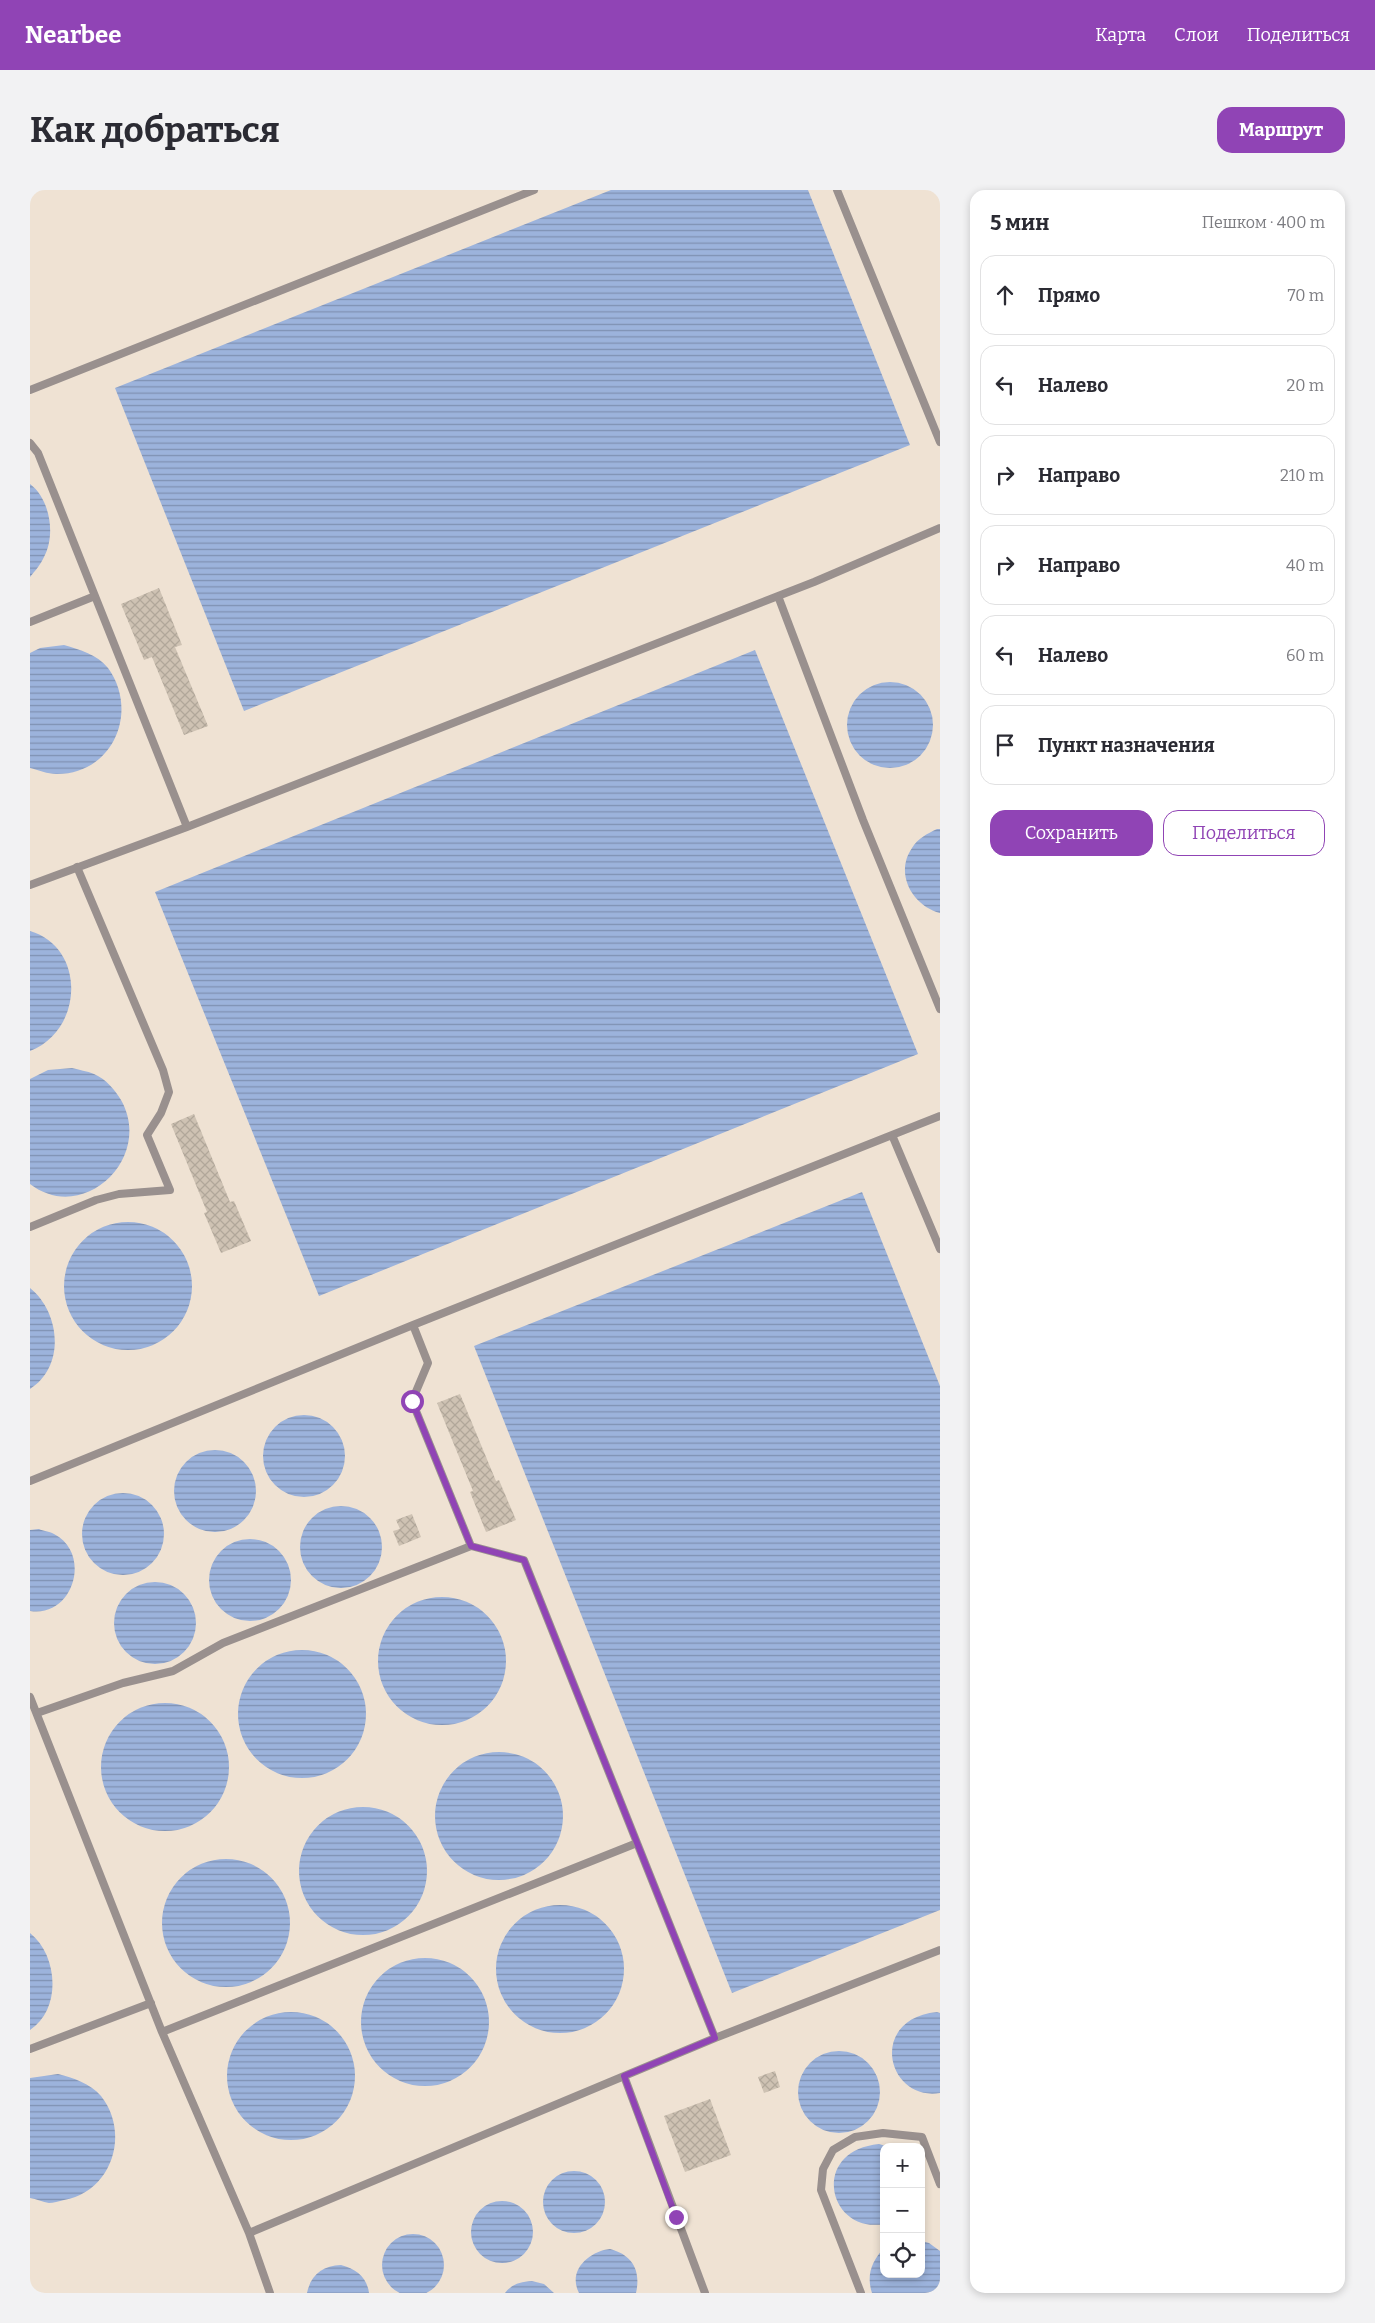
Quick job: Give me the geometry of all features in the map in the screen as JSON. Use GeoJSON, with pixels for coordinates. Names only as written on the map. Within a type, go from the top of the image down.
{"type":"FeatureCollection","features":[{"type":"Feature","properties":{"kind":"lane"},"geometry":{"type":"LineString","coordinates":[[30,390],[534,190]]}},
{"type":"Feature","properties":{"kind":"lane"},"geometry":{"type":"LineString","coordinates":[[838,190],[940,442]]}},
{"type":"Feature","properties":{"kind":"lane"},"geometry":{"type":"LineString","coordinates":[[30,443],[38,453],[187,827]]}},
{"type":"Feature","properties":{"kind":"lane"},"geometry":{"type":"LineString","coordinates":[[30,885],[187,827],[778,596],[940,528]]}},
{"type":"Feature","properties":{"kind":"lane"},"geometry":{"type":"LineString","coordinates":[[30,622],[95,596]]}},
{"type":"Feature","properties":{"kind":"lane"},"geometry":{"type":"LineString","coordinates":[[778,596],[863,820],[940,1008]]}},
{"type":"Feature","properties":{"kind":"lane"},"geometry":{"type":"LineString","coordinates":[[30,1228],[96,1200],[119,1194],[170,1190],[147,1135],[161,1113],[169,1092],[163,1070],[77,867]]}},
{"type":"Feature","properties":{"kind":"lane"},"geometry":{"type":"LineString","coordinates":[[30,1481],[413,1325],[940,1116]]}},
{"type":"Feature","properties":{"kind":"lane"},"geometry":{"type":"LineString","coordinates":[[892,1135],[940,1249]]}},
{"type":"Feature","properties":{"kind":"lane"},"geometry":{"type":"LineString","coordinates":[[413,1325],[428,1363],[412,1401],[471,1546]]}},
{"type":"Feature","properties":{"kind":"lane"},"geometry":{"type":"LineString","coordinates":[[37,1713],[123,1683],[173,1671],[223,1643],[471,1546],[524,1560],[715,2038]]}},
{"type":"Feature","properties":{"kind":"lane"},"geometry":{"type":"LineString","coordinates":[[30,1697],[162,2032],[249,2233],[270,2293]]}},
{"type":"Feature","properties":{"kind":"lane"},"geometry":{"type":"LineString","coordinates":[[162,2032],[637,1842]]}},
{"type":"Feature","properties":{"kind":"lane"},"geometry":{"type":"LineString","coordinates":[[249,2233],[715,2038],[940,1950]]}},
{"type":"Feature","properties":{"kind":"lane"},"geometry":{"type":"LineString","coordinates":[[30,2049],[151,2003]]}},
{"type":"Feature","properties":{"kind":"lane"},"geometry":{"type":"LineString","coordinates":[[624,2076],[705,2293]]}},
{"type":"Feature","properties":{"kind":"lane"},"geometry":{"type":"LineString","coordinates":[[861,2293],[821,2190],[823,2169],[833,2150],[855,2137],[883,2133],[922,2137],[940,2184]]}},
{"type":"Feature","properties":{"kind":"water"},"geometry":{"type":"Polygon","coordinates":[[[611,190],[808,190],[910,445],[244,711],[115,388],[611,190]]]}},
{"type":"Feature","properties":{"kind":"water"},"geometry":{"type":"Polygon","coordinates":[[[30,484],[37,491],[46,508],[49,518],[50,538],[48,548],[41,562],[30,577],[30,484]]]}},
{"type":"Feature","properties":{"kind":"water"},"geometry":{"type":"Polygon","coordinates":[[[64,645],[99,659],[108,668],[117,685],[121,703],[120,721],[115,738],[105,753],[92,764],[76,772],[53,774],[30,768],[30,653],[40,648],[64,645]]]}},
{"type":"Feature","properties":{"kind":"water"},"geometry":{"type":"Polygon","coordinates":[[[755,650],[918,1054],[319,1296],[155,892],[755,650]]]}},
{"type":"Feature","properties":{"kind":"water"},"geometry":{"type":"Polygon","coordinates":[[[882,682],[898,682],[907,685],[921,694],[930,708],[933,725],[930,742],[921,756],[907,765],[898,768],[882,768],[866,761],[854,749],[847,733],[847,717],[854,701],[866,689],[882,682]]]}},
{"type":"Feature","properties":{"kind":"water"},"geometry":{"type":"Polygon","coordinates":[[[937,829],[940,829],[940,913],[922,904],[915,896],[909,888],[905,868],[907,858],[914,845],[937,829]]]}},
{"type":"Feature","properties":{"kind":"water"},"geometry":{"type":"Polygon","coordinates":[[[30,931],[49,940],[62,954],[69,971],[71,990],[68,1009],[60,1026],[48,1041],[30,1051],[30,931]]]}},
{"type":"Feature","properties":{"kind":"water"},"geometry":{"type":"Polygon","coordinates":[[[72,1068],[98,1076],[116,1092],[129,1122],[128,1143],[121,1163],[108,1179],[91,1191],[71,1196],[50,1195],[30,1184],[30,1079],[48,1070],[72,1068]]]}},
{"type":"Feature","properties":{"kind":"water"},"geometry":{"type":"Polygon","coordinates":[[[862,1192],[940,1386],[940,1910],[732,1993],[474,1346],[862,1192]]]}},
{"type":"Feature","properties":{"kind":"water"},"geometry":{"type":"Polygon","coordinates":[[[128,1222],[152,1227],[173,1241],[187,1262],[192,1286],[187,1310],[173,1331],[152,1345],[128,1350],[104,1345],[83,1331],[69,1310],[64,1286],[69,1262],[83,1241],[104,1227],[128,1222]]]}},
{"type":"Feature","properties":{"kind":"water"},"geometry":{"type":"Polygon","coordinates":[[[30,1288],[40,1298],[48,1311],[53,1324],[55,1339],[54,1353],[49,1367],[42,1379],[30,1389],[30,1288]]]}},
{"type":"Feature","properties":{"kind":"water"},"geometry":{"type":"Polygon","coordinates":[[[304,1415],[320,1418],[333,1427],[342,1440],[345,1456],[342,1472],[333,1485],[320,1494],[304,1497],[288,1494],[275,1485],[266,1472],[263,1456],[266,1440],[275,1427],[288,1418],[304,1415]]]}},
{"type":"Feature","properties":{"kind":"water"},"geometry":{"type":"Polygon","coordinates":[[[215,1450],[231,1453],[244,1462],[253,1475],[256,1491],[253,1507],[244,1520],[231,1529],[215,1532],[199,1529],[186,1520],[177,1507],[174,1491],[177,1475],[186,1462],[199,1453],[215,1450]]]}},
{"type":"Feature","properties":{"kind":"water"},"geometry":{"type":"Polygon","coordinates":[[[123,1493],[139,1496],[152,1505],[161,1518],[164,1534],[161,1550],[152,1563],[139,1572],[123,1575],[107,1572],[94,1563],[85,1550],[82,1534],[85,1518],[94,1505],[107,1496],[123,1493]]]}},
{"type":"Feature","properties":{"kind":"water"},"geometry":{"type":"Polygon","coordinates":[[[341,1506],[357,1509],[370,1518],[379,1531],[382,1547],[379,1563],[370,1576],[357,1585],[341,1588],[325,1585],[312,1576],[303,1563],[300,1547],[303,1531],[312,1518],[325,1509],[341,1506]]]}},
{"type":"Feature","properties":{"kind":"water"},"geometry":{"type":"Polygon","coordinates":[[[39,1529],[54,1534],[66,1543],[72,1555],[75,1569],[73,1582],[67,1595],[58,1605],[45,1610],[30,1611],[30,1530],[39,1529]]]}},
{"type":"Feature","properties":{"kind":"water"},"geometry":{"type":"Polygon","coordinates":[[[250,1539],[266,1542],[279,1551],[288,1564],[291,1580],[288,1596],[279,1609],[266,1618],[250,1621],[234,1618],[221,1609],[212,1596],[209,1580],[212,1564],[221,1551],[234,1542],[250,1539]]]}},
{"type":"Feature","properties":{"kind":"water"},"geometry":{"type":"Polygon","coordinates":[[[155,1582],[171,1585],[184,1594],[193,1607],[196,1623],[193,1639],[184,1652],[171,1661],[155,1664],[139,1661],[126,1652],[117,1639],[114,1623],[117,1607],[126,1594],[139,1585],[155,1582]]]}},
{"type":"Feature","properties":{"kind":"water"},"geometry":{"type":"Polygon","coordinates":[[[442,1597],[466,1602],[487,1616],[501,1637],[506,1661],[501,1685],[487,1706],[466,1720],[442,1725],[418,1720],[397,1706],[383,1685],[378,1661],[383,1637],[397,1616],[418,1602],[442,1597]]]}},
{"type":"Feature","properties":{"kind":"water"},"geometry":{"type":"Polygon","coordinates":[[[302,1650],[326,1655],[347,1669],[361,1690],[366,1714],[361,1738],[347,1759],[326,1773],[302,1778],[278,1773],[257,1759],[243,1738],[238,1714],[243,1690],[257,1669],[278,1655],[302,1650]]]}},
{"type":"Feature","properties":{"kind":"water"},"geometry":{"type":"Polygon","coordinates":[[[165,1703],[189,1708],[210,1722],[224,1743],[229,1767],[224,1791],[210,1812],[189,1826],[165,1831],[141,1826],[120,1812],[106,1791],[101,1767],[106,1743],[120,1722],[141,1708],[165,1703]]]}},
{"type":"Feature","properties":{"kind":"water"},"geometry":{"type":"Polygon","coordinates":[[[499,1752],[523,1757],[544,1771],[558,1792],[563,1816],[558,1840],[544,1861],[523,1875],[499,1880],[475,1875],[454,1861],[440,1840],[435,1816],[440,1792],[454,1771],[475,1757],[499,1752]]]}},
{"type":"Feature","properties":{"kind":"water"},"geometry":{"type":"Polygon","coordinates":[[[363,1807],[387,1812],[408,1826],[422,1847],[427,1871],[422,1895],[408,1916],[387,1930],[363,1935],[339,1930],[318,1916],[304,1895],[299,1871],[304,1847],[318,1826],[339,1812],[363,1807]]]}},
{"type":"Feature","properties":{"kind":"water"},"geometry":{"type":"Polygon","coordinates":[[[226,1859],[250,1864],[271,1878],[285,1899],[290,1923],[285,1947],[271,1968],[250,1982],[226,1987],[202,1982],[181,1968],[167,1947],[162,1923],[167,1899],[181,1878],[202,1864],[226,1859]]]}},
{"type":"Feature","properties":{"kind":"water"},"geometry":{"type":"Polygon","coordinates":[[[560,1905],[584,1910],[605,1924],[619,1945],[624,1969],[619,1993],[605,2014],[584,2028],[560,2033],[536,2028],[515,2014],[501,1993],[496,1969],[501,1945],[515,1924],[536,1910],[560,1905]]]}},
{"type":"Feature","properties":{"kind":"water"},"geometry":{"type":"Polygon","coordinates":[[[30,1933],[46,1954],[51,1968],[52,1982],[51,1996],[47,2009],[40,2021],[30,2030],[30,1933]]]}},
{"type":"Feature","properties":{"kind":"water"},"geometry":{"type":"Polygon","coordinates":[[[425,1958],[449,1963],[470,1977],[484,1998],[489,2022],[484,2046],[470,2067],[449,2081],[425,2086],[401,2081],[380,2067],[366,2046],[361,2022],[366,1998],[380,1977],[401,1963],[425,1958]]]}},
{"type":"Feature","properties":{"kind":"water"},"geometry":{"type":"Polygon","coordinates":[[[291,2012],[315,2017],[336,2031],[350,2052],[355,2076],[350,2100],[336,2121],[315,2135],[291,2140],[267,2135],[246,2121],[232,2100],[227,2076],[232,2052],[246,2031],[267,2017],[291,2012]]]}},
{"type":"Feature","properties":{"kind":"water"},"geometry":{"type":"Polygon","coordinates":[[[937,2012],[940,2013],[940,2093],[922,2092],[907,2085],[897,2073],[892,2058],[893,2043],[900,2029],[915,2018],[937,2012]]]}},
{"type":"Feature","properties":{"kind":"water"},"geometry":{"type":"Polygon","coordinates":[[[839,2051],[855,2054],[868,2063],[877,2076],[880,2092],[877,2108],[868,2121],[855,2130],[839,2133],[823,2130],[810,2121],[801,2108],[798,2092],[801,2076],[810,2063],[823,2054],[839,2051]]]}},
{"type":"Feature","properties":{"kind":"water"},"geometry":{"type":"Polygon","coordinates":[[[58,2074],[87,2084],[97,2091],[110,2111],[115,2143],[111,2159],[104,2174],[94,2186],[80,2195],[49,2203],[30,2198],[30,2078],[58,2074]]]}},
{"type":"Feature","properties":{"kind":"water"},"geometry":{"type":"Polygon","coordinates":[[[880,2144],[880,2224],[865,2224],[850,2217],[839,2205],[834,2190],[835,2175],[842,2161],[857,2150],[880,2144]]]}},
{"type":"Feature","properties":{"kind":"water"},"geometry":{"type":"Polygon","coordinates":[[[574,2171],[586,2173],[596,2180],[603,2190],[605,2202],[603,2214],[596,2224],[586,2231],[574,2233],[562,2231],[552,2224],[545,2214],[543,2202],[545,2190],[552,2180],[562,2173],[574,2171]]]}},
{"type":"Feature","properties":{"kind":"water"},"geometry":{"type":"Polygon","coordinates":[[[502,2201],[514,2203],[524,2210],[531,2220],[533,2232],[531,2244],[524,2254],[514,2261],[502,2263],[490,2261],[480,2254],[473,2244],[471,2232],[473,2220],[480,2210],[490,2203],[502,2201]]]}},
{"type":"Feature","properties":{"kind":"water"},"geometry":{"type":"Polygon","coordinates":[[[413,2234],[425,2237],[435,2243],[441,2253],[444,2265],[441,2277],[435,2287],[425,2293],[413,2296],[401,2293],[391,2287],[385,2277],[382,2265],[385,2253],[391,2243],[401,2237],[413,2234]]]}},
{"type":"Feature","properties":{"kind":"water"},"geometry":{"type":"Polygon","coordinates":[[[925,2242],[929,2243],[940,2251],[940,2293],[872,2293],[870,2274],[880,2253],[880,2278],[925,2278],[925,2242]]]}},
{"type":"Feature","properties":{"kind":"water"},"geometry":{"type":"Polygon","coordinates":[[[610,2249],[624,2255],[634,2265],[637,2278],[636,2293],[579,2293],[576,2277],[582,2263],[595,2253],[610,2249]]]}},
{"type":"Feature","properties":{"kind":"water"},"geometry":{"type":"Polygon","coordinates":[[[341,2265],[360,2274],[366,2282],[369,2293],[307,2293],[311,2281],[319,2272],[329,2267],[341,2265]]]}},
{"type":"Feature","properties":{"kind":"water"},"geometry":{"type":"Polygon","coordinates":[[[532,2281],[544,2284],[554,2293],[505,2293],[510,2287],[532,2281]]]}},
{"type":"Feature","properties":{"kind":"building"},"geometry":{"type":"Polygon","coordinates":[[[159,588],[182,645],[175,647],[208,726],[184,735],[152,657],[144,660],[121,604],[159,588]]]}},
{"type":"Feature","properties":{"kind":"building"},"geometry":{"type":"Polygon","coordinates":[[[194,1114],[230,1202],[234,1201],[251,1241],[221,1253],[204,1213],[207,1212],[171,1124],[194,1114]]]}},
{"type":"Feature","properties":{"kind":"building"},"geometry":{"type":"Polygon","coordinates":[[[460,1394],[496,1481],[499,1480],[516,1520],[486,1532],[470,1492],[473,1491],[437,1403],[460,1394]]]}},
{"type":"Feature","properties":{"kind":"building"},"geometry":{"type":"Polygon","coordinates":[[[412,1514],[421,1537],[399,1546],[393,1531],[400,1529],[396,1520],[412,1514]]]}},
{"type":"Feature","properties":{"kind":"building"},"geometry":{"type":"Polygon","coordinates":[[[775,2071],[780,2087],[764,2093],[758,2077],[775,2071]]]}},
{"type":"Feature","properties":{"kind":"building"},"geometry":{"type":"Polygon","coordinates":[[[710,2099],[731,2155],[685,2172],[664,2116],[710,2099]]]}},
{"type":"Feature","properties":{"kind":"route"},"geometry":{"type":"LineString","coordinates":[[412,1401],[471,1546],[524,1560],[715,2038],[624,2076],[676,2217]]}}]}
